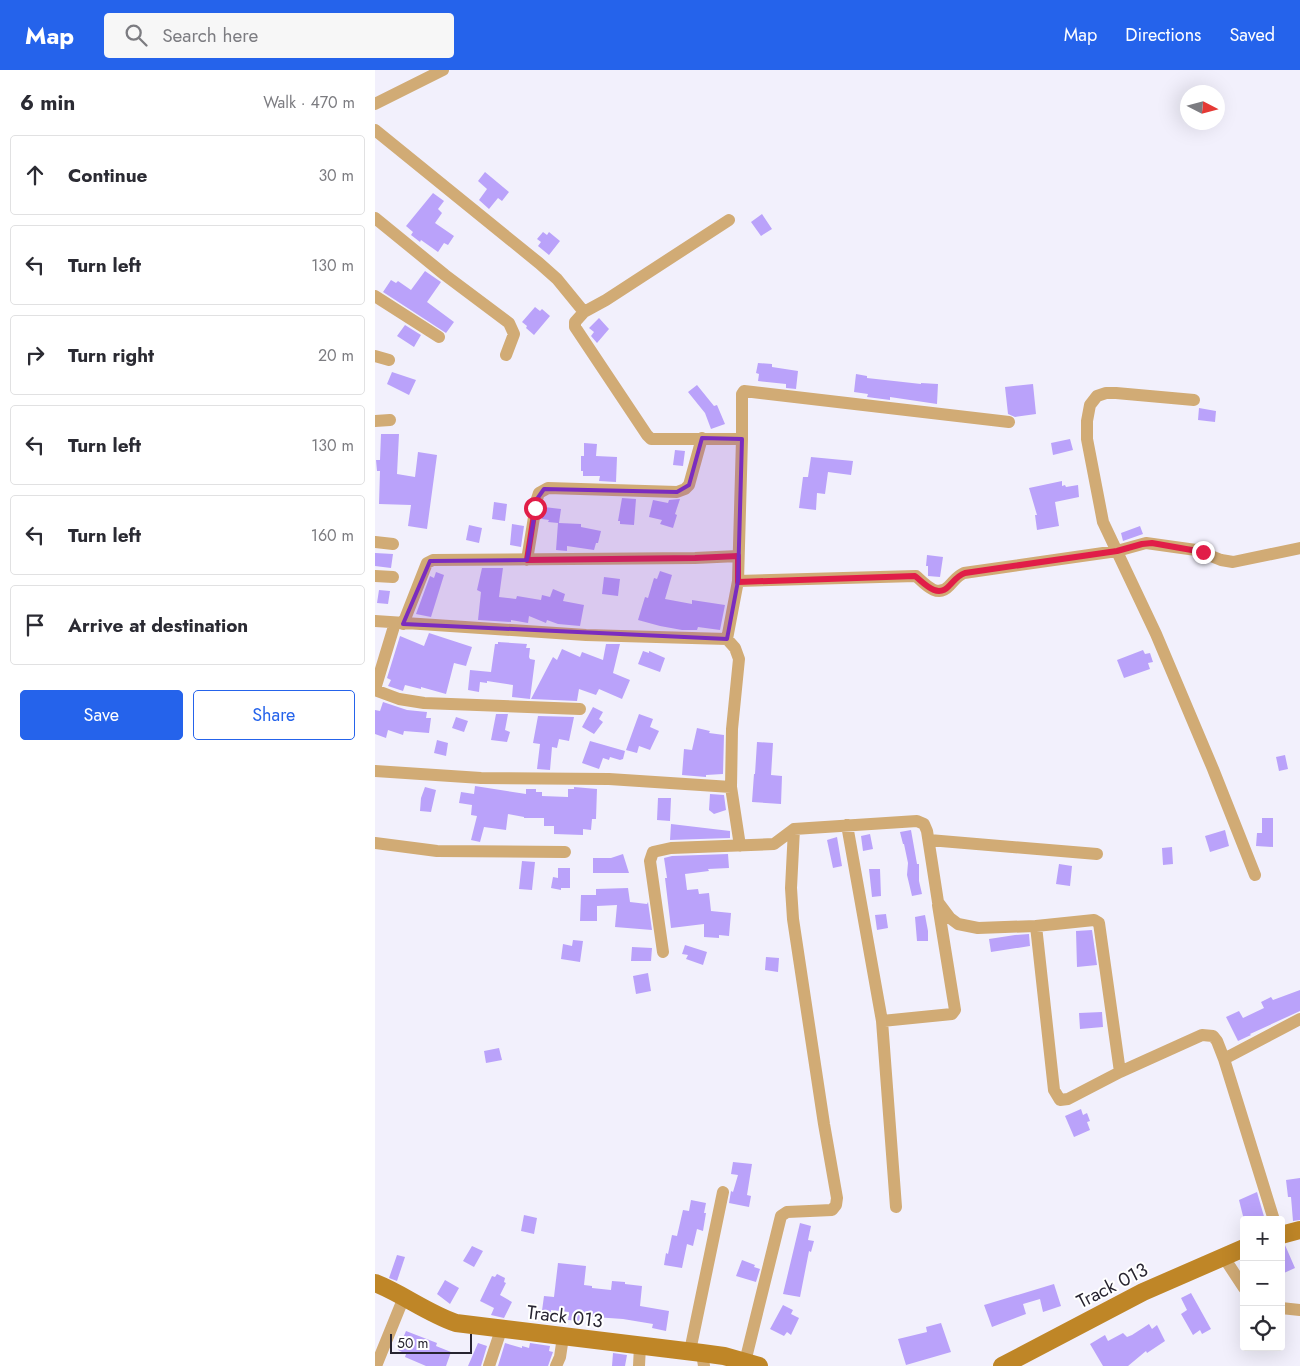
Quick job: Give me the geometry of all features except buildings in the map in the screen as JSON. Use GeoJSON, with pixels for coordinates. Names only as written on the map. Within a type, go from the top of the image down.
{"type":"FeatureCollection","features":[{"type":"Feature","properties":{"kind":"street"},"geometry":{"type":"LineString","coordinates":[[375,104],[443,70]]}},
{"type":"Feature","properties":{"kind":"street"},"geometry":{"type":"LineString","coordinates":[[375,130],[539,263],[557,279],[584,312]]}},
{"type":"Feature","properties":{"kind":"street"},"geometry":{"type":"LineString","coordinates":[[375,218],[445,275],[509,323],[514,334],[506,355]]}},
{"type":"Feature","properties":{"kind":"street"},"geometry":{"type":"LineString","coordinates":[[729,220],[606,300],[584,312],[575,322],[575,327],[651,439],[742,439]]}},
{"type":"Feature","properties":{"kind":"street"},"geometry":{"type":"LineString","coordinates":[[375,296],[439,337]]}},
{"type":"Feature","properties":{"kind":"street"},"geometry":{"type":"LineString","coordinates":[[375,356],[389,360]]}},
{"type":"Feature","properties":{"kind":"street"},"geometry":{"type":"LineString","coordinates":[[727,639],[738,582],[741,514],[742,394],[747,391],[1009,422]]}},
{"type":"Feature","properties":{"kind":"street"},"geometry":{"type":"LineString","coordinates":[[1193,400],[1106,393],[1097,396],[1090,405],[1087,439],[1103,522],[1160,642],[1255,875]]}},
{"type":"Feature","properties":{"kind":"street"},"geometry":{"type":"LineString","coordinates":[[375,421],[390,420]]}},
{"type":"Feature","properties":{"kind":"street"},"geometry":{"type":"LineString","coordinates":[[527,560],[537,499],[542,490],[548,488],[677,492],[689,485],[702,438]]}},
{"type":"Feature","properties":{"kind":"street"},"geometry":{"type":"LineString","coordinates":[[375,542],[393,544]]}},
{"type":"Feature","properties":{"kind":"street"},"geometry":{"type":"LineString","coordinates":[[738,582],[915,576],[929,588],[941,590],[947,588],[955,578],[965,573],[1117,551],[1142,544],[1152,543],[1196,550],[1221,560],[1233,562],[1300,548]]}},
{"type":"Feature","properties":{"kind":"street"},"geometry":{"type":"LineString","coordinates":[[580,709],[424,703],[399,698],[375,690],[399,623],[430,561],[437,559],[527,560],[738,556]]}},
{"type":"Feature","properties":{"kind":"street"},"geometry":{"type":"LineString","coordinates":[[375,576],[393,578]]}},
{"type":"Feature","properties":{"kind":"street"},"geometry":{"type":"LineString","coordinates":[[375,620],[577,634],[727,639],[735,648],[739,659],[732,729],[731,787],[740,846]]}},
{"type":"Feature","properties":{"kind":"street"},"geometry":{"type":"LineString","coordinates":[[375,771],[481,778],[609,779],[731,787]]}},
{"type":"Feature","properties":{"kind":"street"},"geometry":{"type":"LineString","coordinates":[[663,952],[651,855],[657,850],[709,845],[774,844],[794,829],[917,821],[926,827],[929,840],[955,1010],[951,1014],[882,1021]]}},
{"type":"Feature","properties":{"kind":"street"},"geometry":{"type":"LineString","coordinates":[[847,825],[882,1021],[896,1207]]}},
{"type":"Feature","properties":{"kind":"street"},"geometry":{"type":"LineString","coordinates":[[752,1364],[781,1216],[787,1212],[832,1210],[837,1198],[793,919],[791,888],[794,829]]}},
{"type":"Feature","properties":{"kind":"street"},"geometry":{"type":"LineString","coordinates":[[929,840],[1097,854]]}},
{"type":"Feature","properties":{"kind":"street"},"geometry":{"type":"LineString","coordinates":[[375,842],[437,851],[565,852]]}},
{"type":"Feature","properties":{"kind":"street"},"geometry":{"type":"LineString","coordinates":[[938,902],[950,918],[966,927],[1036,926],[1094,920],[1099,923],[1120,1072]]}},
{"type":"Feature","properties":{"kind":"street"},"geometry":{"type":"LineString","coordinates":[[1036,926],[1054,1090],[1057,1096],[1064,1101],[1120,1072],[1182,1044],[1206,1035],[1215,1037],[1224,1059],[1273,1216]]}},
{"type":"Feature","properties":{"kind":"street"},"geometry":{"type":"LineString","coordinates":[[1224,1059],[1300,1019]]}},
{"type":"Feature","properties":{"kind":"street"},"geometry":{"type":"LineString","coordinates":[[699,1357],[723,1192]]}},
{"type":"Feature","properties":{"kind":"street"},"geometry":{"type":"LineString","coordinates":[[1285,1234],[1300,1230]]}},
{"type":"Feature","properties":{"kind":"street","name":"Track 013"},"geometry":{"type":"LineString","coordinates":[[1002,1366],[1143,1292],[1240,1250]]}},
{"type":"Feature","properties":{"kind":"street"},"geometry":{"type":"LineString","coordinates":[[1223,1256],[1240,1284]]}},
{"type":"Feature","properties":{"kind":"street","name":"Track 013"},"geometry":{"type":"LineString","coordinates":[[375,1283],[391,1289],[440,1317],[456,1323],[640,1346],[752,1364]]}},
{"type":"Feature","properties":{"kind":"street"},"geometry":{"type":"LineString","coordinates":[[376,1366],[404,1297]]}},
{"type":"Feature","properties":{"kind":"street"},"geometry":{"type":"LineString","coordinates":[[1285,1308],[1300,1310]]}},
{"type":"Feature","properties":{"kind":"street"},"geometry":{"type":"LineString","coordinates":[[489,1366],[501,1330]]}},
{"type":"Feature","properties":{"kind":"street"},"geometry":{"type":"LineString","coordinates":[[556,1366],[563,1337]]}},
{"type":"Feature","properties":{"kind":"street"},"geometry":{"type":"LineString","coordinates":[[639,1366],[640,1346]]}},
{"type":"Feature","properties":{"kind":"highlighted area"},"geometry":{"type":"Polygon","coordinates":[[[702,438],[742,439],[738,581],[727,639],[403,624],[430,561],[527,560],[537,499],[544,489],[677,492],[689,485],[702,438]]]}},
{"type":"Feature","properties":{"kind":"route"},"geometry":{"type":"LineString","coordinates":[[535,508],[527,560],[738,556],[738,582],[915,576],[929,588],[941,590],[947,588],[955,578],[965,573],[1117,551],[1142,544],[1152,543],[1203,552]]}}]}
